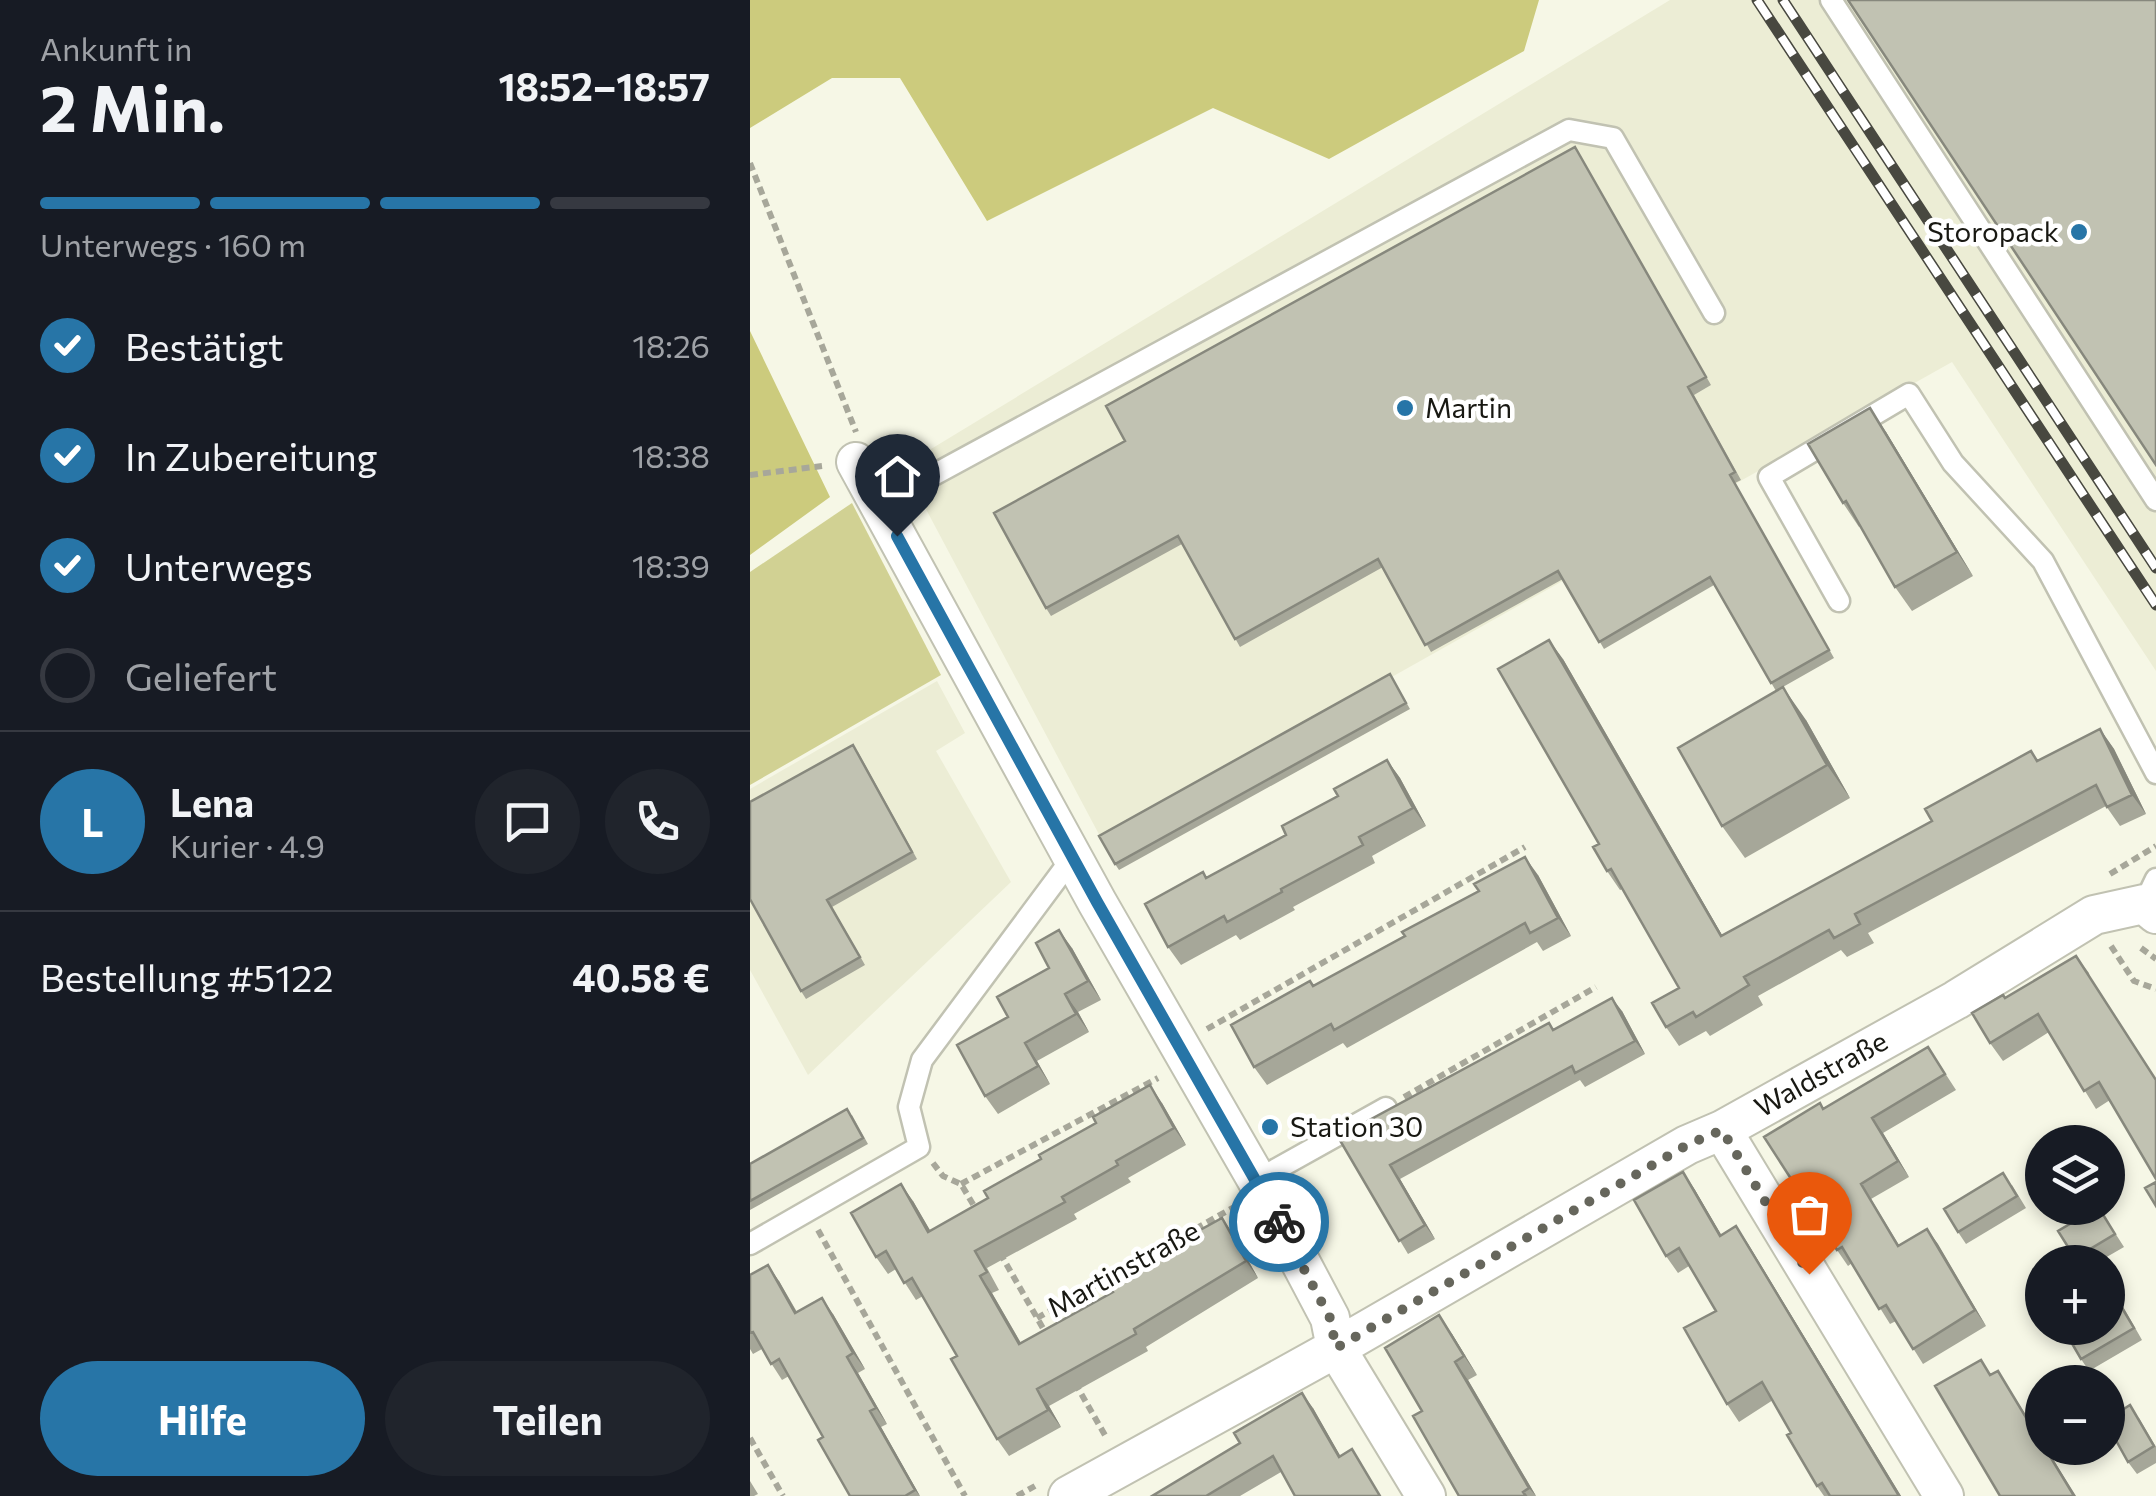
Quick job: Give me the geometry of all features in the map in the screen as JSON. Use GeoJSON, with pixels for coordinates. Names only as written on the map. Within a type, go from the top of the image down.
{"type":"FeatureCollection","features":[{"type":"Feature","properties":{"kind":"street"},"geometry":{"type":"LineString","coordinates":[[856,462],[1260,1186],[1330,1318],[1336,1348],[1426,1496]]}},
{"type":"Feature","properties":{"kind":"street","name":"Waldstraße"},"geometry":{"type":"LineString","coordinates":[[1068,1496],[1336,1348],[1687,1145],[1716,1121],[1956,1000],[2094,915],[2152,899]]}},
{"type":"Feature","properties":{"kind":"street"},"geometry":{"type":"LineString","coordinates":[[1716,1121],[1944,1496]]}},
{"type":"Feature","properties":{"kind":"lane"},"geometry":{"type":"LineString","coordinates":[[1832,0],[2156,500]]}},
{"type":"Feature","properties":{"kind":"lane"},"geometry":{"type":"LineString","coordinates":[[880,504],[1569,130],[1613,138],[1714,313]]}},
{"type":"Feature","properties":{"kind":"lane"},"geometry":{"type":"LineString","coordinates":[[1839,601],[1769,477],[1909,394],[1953,463],[2043,561],[2156,774]]}},
{"type":"Feature","properties":{"kind":"lane"},"geometry":{"type":"LineString","coordinates":[[750,1244],[919,1147],[909,1107],[922,1060],[1073,857]]}},
{"type":"Feature","properties":{"kind":"lane"},"geometry":{"type":"LineString","coordinates":[[1260,1186],[1386,1108]]}},
{"type":"Feature","properties":{"kind":"path"},"geometry":{"type":"LineString","coordinates":[[750,163],[862,447],[856,462],[750,475]]}},
{"type":"Feature","properties":{"kind":"path"},"geometry":{"type":"LineString","coordinates":[[961,1184],[1525,846]]}},
{"type":"Feature","properties":{"kind":"path"},"geometry":{"type":"LineString","coordinates":[[2118,941],[2110,944],[2134,982],[2156,988]]}},
{"type":"Feature","properties":{"kind":"path"},"geometry":{"type":"LineString","coordinates":[[2130,943],[2156,959]]}},
{"type":"Feature","properties":{"kind":"path"},"geometry":{"type":"LineString","coordinates":[[1386,1108],[1596,988]]}},
{"type":"Feature","properties":{"kind":"path"},"geometry":{"type":"LineString","coordinates":[[919,1147],[943,1176],[961,1184],[980,1218]]}},
{"type":"Feature","properties":{"kind":"path","name":"Martinstraße"},"geometry":{"type":"LineString","coordinates":[[1037,1318],[1260,1186]]}},
{"type":"Feature","properties":{"kind":"path"},"geometry":{"type":"LineString","coordinates":[[806,1211],[965,1496]]}},
{"type":"Feature","properties":{"kind":"path"},"geometry":{"type":"LineString","coordinates":[[999,1251],[1056,1351]]}},
{"type":"Feature","properties":{"kind":"path"},"geometry":{"type":"LineString","coordinates":[[1066,1368],[1110,1443]]}},
{"type":"Feature","properties":{"kind":"path"},"geometry":{"type":"LineString","coordinates":[[750,1438],[783,1496]]}},
{"type":"Feature","properties":{"kind":"shaded area"},"geometry":{"type":"Polygon","coordinates":[[[750,0],[1539,0],[1524,51],[1329,159],[1213,108],[987,221],[900,78],[832,78],[750,128],[750,0]]]}},
{"type":"Feature","properties":{"kind":"shaded area"},"geometry":{"type":"Polygon","coordinates":[[[1670,0],[2156,0],[2156,671],[1952,362],[1102,840],[903,466],[1670,0]]]}},
{"type":"Feature","properties":{"kind":"shaded area"},"geometry":{"type":"Polygon","coordinates":[[[750,331],[830,497],[750,555],[750,331]]]}},
{"type":"Feature","properties":{"kind":"shaded area"},"geometry":{"type":"Polygon","coordinates":[[[937,681],[965,733],[936,751],[1011,882],[808,1075],[750,970],[750,789],[937,681]]]}},
{"type":"Feature","properties":{"kind":"green space"},"geometry":{"type":"Polygon","coordinates":[[[852,503],[941,675],[750,785],[750,572],[852,503]]]}},
{"type":"Feature","properties":{"kind":"building","name":"Storopack"},"geometry":{"type":"Polygon","coordinates":[[[1848,0],[2156,0],[2156,465],[1848,0]]]}},
{"type":"Feature","properties":{"kind":"building"},"geometry":{"type":"Polygon","coordinates":[[[1575,147],[1706,377],[1688,387],[1735,472],[1730,475],[1829,650],[1771,683],[1710,577],[1599,642],[1558,571],[1425,645],[1378,559],[1235,639],[1178,536],[1046,608],[994,513],[1125,441],[1106,406],[1575,147]]]}},
{"type":"Feature","properties":{"kind":"building"},"geometry":{"type":"Polygon","coordinates":[[[1870,408],[1957,552],[1895,587],[1808,444],[1870,408]]]}},
{"type":"Feature","properties":{"kind":"building"},"geometry":{"type":"Polygon","coordinates":[[[1549,640],[1721,936],[1932,821],[1925,809],[2031,751],[2037,761],[2100,729],[2132,795],[2107,807],[2096,785],[1855,914],[1860,924],[1834,938],[1829,930],[1744,977],[1749,985],[1696,1017],[1693,1012],[1666,1027],[1652,1003],[1679,988],[1611,869],[1607,871],[1593,847],[1599,844],[1498,669],[1549,640]]]}},
{"type":"Feature","properties":{"kind":"building"},"geometry":{"type":"Polygon","coordinates":[[[1390,674],[1406,703],[1115,864],[1099,836],[1390,674]]]}},
{"type":"Feature","properties":{"kind":"building"},"geometry":{"type":"Polygon","coordinates":[[[1783,687],[1827,765],[1722,826],[1678,748],[1783,687]]]}},
{"type":"Feature","properties":{"kind":"building"},"geometry":{"type":"Polygon","coordinates":[[[853,745],[912,852],[827,900],[860,957],[801,991],[750,899],[750,802],[853,745]]]}},
{"type":"Feature","properties":{"kind":"building"},"geometry":{"type":"Polygon","coordinates":[[[1387,760],[1413,808],[1359,837],[1363,845],[1281,889],[1282,892],[1227,922],[1224,916],[1168,947],[1145,904],[1203,872],[1206,878],[1286,835],[1282,826],[1338,796],[1334,789],[1387,760]]]}},
{"type":"Feature","properties":{"kind":"building"},"geometry":{"type":"Polygon","coordinates":[[[1525,857],[1558,918],[1530,933],[1525,923],[1334,1030],[1331,1024],[1254,1067],[1231,1025],[1310,981],[1313,986],[1405,936],[1402,932],[1479,891],[1474,884],[1525,857]]]}},
{"type":"Feature","properties":{"kind":"building"},"geometry":{"type":"Polygon","coordinates":[[[1059,930],[1088,981],[1065,994],[1076,1014],[1025,1043],[1038,1066],[985,1096],[957,1045],[1008,1017],[997,997],[1049,968],[1036,943],[1059,930]]]}},
{"type":"Feature","properties":{"kind":"building"},"geometry":{"type":"Polygon","coordinates":[[[2076,956],[2156,1080],[2156,1179],[2099,1082],[2084,1091],[2038,1014],[1990,1043],[1972,1013],[2003,995],[2005,998],[2076,956]]]}},
{"type":"Feature","properties":{"kind":"building"},"geometry":{"type":"Polygon","coordinates":[[[1612,998],[1635,1041],[1575,1073],[1572,1066],[1390,1165],[1425,1225],[1399,1241],[1338,1137],[1549,1023],[1553,1030],[1612,998]]]}},
{"type":"Feature","properties":{"kind":"building"},"geometry":{"type":"Polygon","coordinates":[[[1928,1047],[1945,1074],[1872,1118],[1898,1161],[1861,1184],[1898,1246],[1927,1229],[1975,1310],[1913,1349],[1886,1305],[1879,1309],[1842,1247],[1837,1250],[1764,1137],[1820,1103],[1823,1109],[1928,1047]]]}},
{"type":"Feature","properties":{"kind":"building"},"geometry":{"type":"Polygon","coordinates":[[[1150,1085],[1174,1128],[1062,1197],[1065,1202],[975,1251],[987,1272],[980,1276],[1019,1344],[1113,1292],[1110,1287],[1167,1255],[1164,1250],[1222,1218],[1246,1261],[1134,1329],[1136,1334],[1037,1389],[1048,1410],[997,1439],[951,1359],[957,1356],[912,1278],[904,1283],[886,1251],[876,1257],[851,1213],[901,1184],[928,1232],[988,1198],[984,1191],[1041,1159],[1039,1155],[1096,1123],[1093,1117],[1150,1085]]]}},
{"type":"Feature","properties":{"kind":"building"},"geometry":{"type":"Polygon","coordinates":[[[847,1109],[863,1138],[750,1201],[750,1164],[847,1109]]]}},
{"type":"Feature","properties":{"kind":"building"},"geometry":{"type":"Polygon","coordinates":[[[1683,1172],[1720,1236],[1736,1226],[1899,1496],[1830,1496],[1822,1483],[1817,1486],[1762,1382],[1727,1404],[1684,1328],[1716,1311],[1679,1248],[1666,1256],[1634,1200],[1683,1172]]]}},
{"type":"Feature","properties":{"kind":"building"},"geometry":{"type":"Polygon","coordinates":[[[2003,1173],[2017,1196],[1958,1232],[1944,1209],[2003,1173]]]}},
{"type":"Feature","properties":{"kind":"building"},"geometry":{"type":"Polygon","coordinates":[[[2156,1182],[2156,1206],[2145,1188],[2156,1182]]]}},
{"type":"Feature","properties":{"kind":"building"},"geometry":{"type":"Polygon","coordinates":[[[2068,1225],[2109,1225],[2115,1234],[2097,1245],[2067,1245],[2058,1231],[2068,1225]]]}},
{"type":"Feature","properties":{"kind":"building"},"geometry":{"type":"Polygon","coordinates":[[[768,1265],[795,1313],[822,1298],[853,1353],[847,1357],[876,1408],[870,1411],[915,1490],[905,1496],[850,1496],[818,1440],[823,1437],[779,1359],[771,1364],[753,1332],[750,1333],[750,1275],[768,1265]]]}},
{"type":"Feature","properties":{"kind":"building"},"geometry":{"type":"Polygon","coordinates":[[[2125,1313],[2134,1328],[2125,1333],[2125,1313]]]}},
{"type":"Feature","properties":{"kind":"building"},"geometry":{"type":"Polygon","coordinates":[[[1439,1315],[1464,1356],[1455,1362],[1529,1488],[1523,1492],[1526,1496],[1459,1496],[1413,1416],[1422,1411],[1385,1348],[1439,1315]]]}},
{"type":"Feature","properties":{"kind":"building"},"geometry":{"type":"Polygon","coordinates":[[[2073,1345],[2105,1345],[2081,1359],[2073,1345]]]}},
{"type":"Feature","properties":{"kind":"building"},"geometry":{"type":"Polygon","coordinates":[[[1981,1360],[1990,1375],[1998,1371],[2025,1416],[2025,1465],[2055,1465],[2074,1496],[2000,1496],[1935,1386],[1981,1360]]]}},
{"type":"Feature","properties":{"kind":"building"},"geometry":{"type":"Polygon","coordinates":[[[1302,1393],[1339,1457],[1352,1449],[1380,1496],[1295,1496],[1273,1456],[1206,1496],[1152,1496],[1240,1443],[1234,1433],[1302,1393]]]}},
{"type":"Feature","properties":{"kind":"building"},"geometry":{"type":"Polygon","coordinates":[[[2130,1405],[2154,1446],[2128,1462],[2125,1457],[2125,1408],[2130,1405]]]}},
{"type":"Feature","properties":{"kind":"railway"},"geometry":{"type":"LineString","coordinates":[[1757,0],[2156,605]]}},
{"type":"Feature","properties":{"kind":"railway"},"geometry":{"type":"LineString","coordinates":[[1783,0],[2156,568]]}},
{"type":"Feature","properties":{"kind":"way so far"},"geometry":{"type":"LineString","coordinates":[[1279,1222],[1330,1318],[1336,1348],[1687,1145],[1722,1130],[1809,1274]]}},
{"type":"Feature","properties":{"kind":"place","name":"Storopack"},"geometry":{"type":"Point","coordinates":[2079,232]}},
{"type":"Feature","properties":{"kind":"place","name":"Martin"},"geometry":{"type":"Point","coordinates":[1405,408]}},
{"type":"Feature","properties":{"kind":"place","name":"Station 30"},"geometry":{"type":"Point","coordinates":[1270,1127]}},
{"type":"Feature","properties":{"kind":"route"},"geometry":{"type":"LineString","coordinates":[[897,536],[1097,902],[1279,1222]]}}]}
